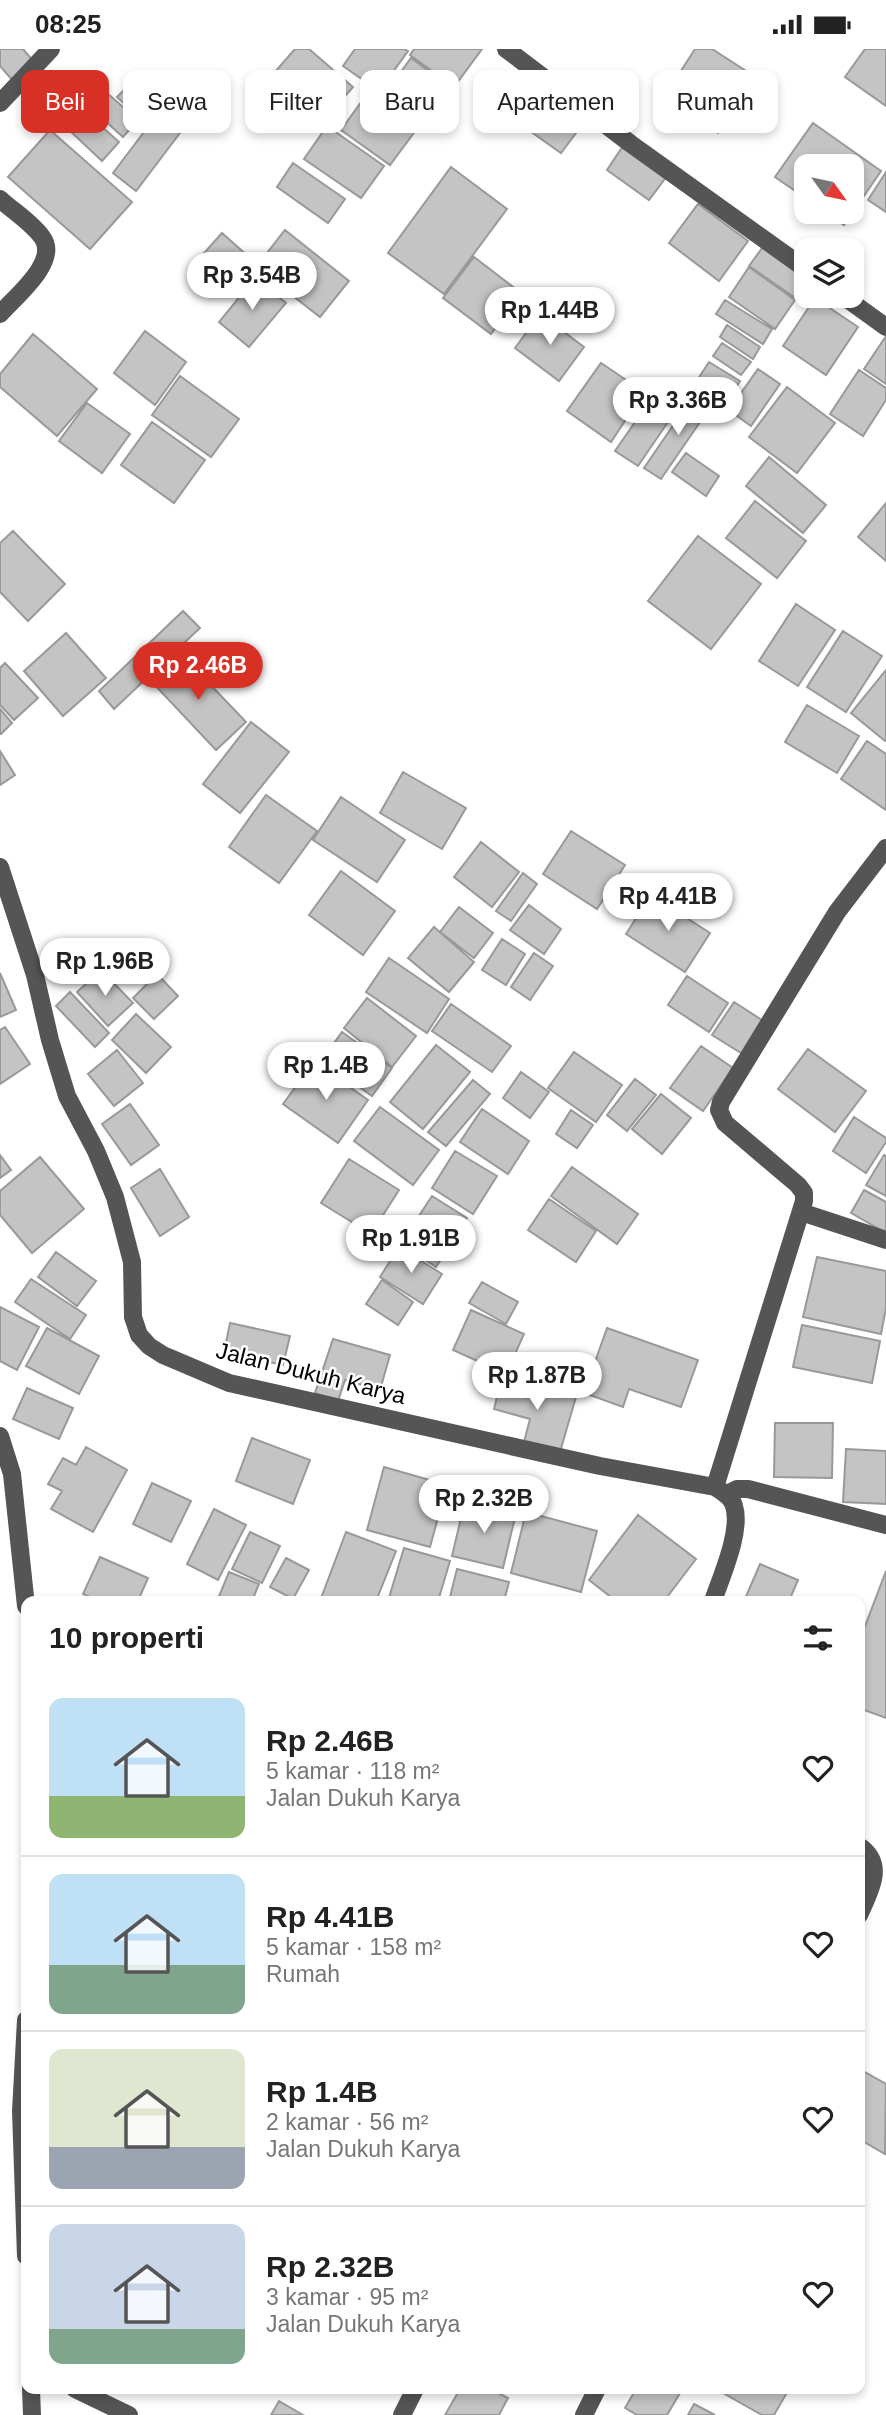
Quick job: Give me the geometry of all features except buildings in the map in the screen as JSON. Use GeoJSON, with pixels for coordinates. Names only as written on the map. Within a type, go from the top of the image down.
{"type":"FeatureCollection","features":[{"type":"Feature","properties":{"kind":"street"},"geometry":{"type":"LineString","coordinates":[[0,103],[51,49]]}},
{"type":"Feature","properties":{"kind":"street"},"geometry":{"type":"LineString","coordinates":[[506,49],[631,144],[794,261]]}},
{"type":"Feature","properties":{"kind":"street"},"geometry":{"type":"LineString","coordinates":[[0,199],[40,235],[46,244],[47,255],[38,271],[0,314]]}},
{"type":"Feature","properties":{"kind":"street"},"geometry":{"type":"LineString","coordinates":[[860,308],[886,327]]}},
{"type":"Feature","properties":{"kind":"street"},"geometry":{"type":"LineString","coordinates":[[715,1596],[729,1552],[735,1520],[734,1505],[721,1490],[801,1212],[804,1193],[725,1123],[719,1109],[723,1096],[837,912],[886,848]]}},
{"type":"Feature","properties":{"kind":"street","name":"Jalan Dukuh Karya"},"geometry":{"type":"LineString","coordinates":[[0,866],[35,975],[50,1040],[67,1095],[96,1151],[115,1197],[132,1262],[133,1317],[139,1335],[149,1346],[185,1365],[229,1383],[600,1466],[721,1490],[748,1489],[886,1525]]}},
{"type":"Feature","properties":{"kind":"street"},"geometry":{"type":"LineString","coordinates":[[801,1212],[886,1240]]}},
{"type":"Feature","properties":{"kind":"street"},"geometry":{"type":"LineString","coordinates":[[0,1436],[12,1474],[25,1596]]}},
{"type":"Feature","properties":{"kind":"street"},"geometry":{"type":"LineString","coordinates":[[865,1850],[870,1853],[877,1869],[865,1902]]}},
{"type":"Feature","properties":{"kind":"street"},"geometry":{"type":"LineString","coordinates":[[31,2394],[32,2415]]}},
{"type":"Feature","properties":{"kind":"street"},"geometry":{"type":"LineString","coordinates":[[85,2394],[129,2415]]}},
{"type":"Feature","properties":{"kind":"street"},"geometry":{"type":"LineString","coordinates":[[402,2415],[412,2394]]}},
{"type":"Feature","properties":{"kind":"street"},"geometry":{"type":"LineString","coordinates":[[584,2415],[594,2394]]}}]}
